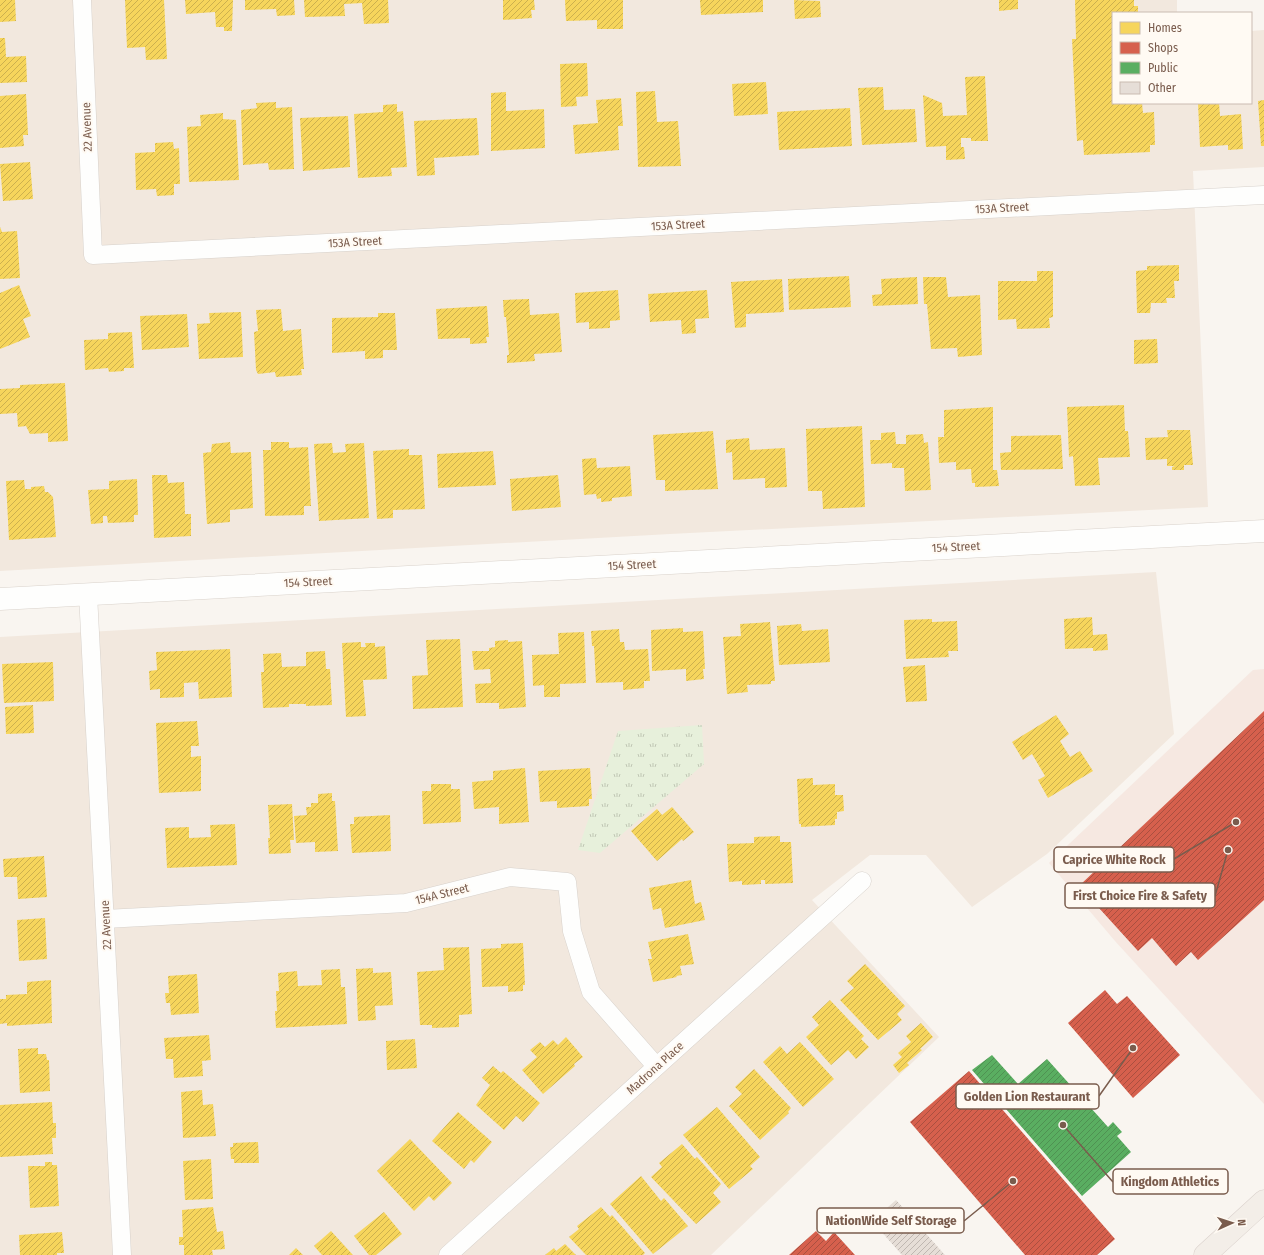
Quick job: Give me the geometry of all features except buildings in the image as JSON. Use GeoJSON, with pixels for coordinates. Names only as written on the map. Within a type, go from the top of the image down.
{"type":"FeatureCollection","features":[{"type":"Feature","properties":{"kind":"main road"},"geometry":{"type":"LineString","coordinates":[[1204,1255],[1264,1201]]}},
{"type":"Feature","properties":{"kind":"street","name":"22 Avenue"},"geometry":{"type":"LineString","coordinates":[[82,0],[93,255]]}},
{"type":"Feature","properties":{"kind":"street","name":"153A Street"},"geometry":{"type":"LineString","coordinates":[[93,255],[1264,195]]}},
{"type":"Feature","properties":{"kind":"street","name":"154 Street"},"geometry":{"type":"LineString","coordinates":[[0,599],[1264,531]]}},
{"type":"Feature","properties":{"kind":"street","name":"22 Avenue"},"geometry":{"type":"LineString","coordinates":[[88,594],[122,1255]]}},
{"type":"Feature","properties":{"kind":"street","name":"154A Street"},"geometry":{"type":"LineString","coordinates":[[105,920],[406,903],[510,877],[567,882],[572,931],[592,992],[656,1066]]}},
{"type":"Feature","properties":{"kind":"street","name":"Madrona Place"},"geometry":{"type":"LineString","coordinates":[[448,1255],[862,881]]}},
{"type":"Feature","properties":{"kind":"shaded area"},"geometry":{"type":"Polygon","coordinates":[[[0,0],[1177,0],[1177,12],[1112,12],[1112,104],[1252,104],[1252,31],[1264,30],[1264,167],[1193,171],[1208,507],[670,534],[0,571],[0,0]]]}},
{"type":"Feature","properties":{"kind":"shaded area"},"geometry":{"type":"Polygon","coordinates":[[[1156,572],[1174,734],[1047,854],[972,907],[926,855],[870,855],[812,900],[939,1037],[711,1255],[0,1255],[0,637],[1156,572]]]}},
{"type":"Feature","properties":{"kind":"shaded area"},"geometry":{"type":"Polygon","coordinates":[[[1264,669],[1264,1104],[1115,941],[1049,863],[1253,670],[1264,669]]]}},
{"type":"Feature","properties":{"kind":"green space"},"geometry":{"type":"Polygon","coordinates":[[[702,725],[704,764],[600,853],[578,850],[618,731],[702,725]]]}},
{"type":"Feature","properties":{"kind":"place","name":"Caprice White Rock"},"geometry":{"type":"Point","coordinates":[1236,822]}},
{"type":"Feature","properties":{"kind":"place","name":"First Choice Fire & Safety"},"geometry":{"type":"Point","coordinates":[1228,850]}},
{"type":"Feature","properties":{"kind":"place","name":"Golden Lion Restaurant"},"geometry":{"type":"Point","coordinates":[1133,1048]}},
{"type":"Feature","properties":{"kind":"place","name":"Kingdom Athletics"},"geometry":{"type":"Point","coordinates":[1063,1125]}},
{"type":"Feature","properties":{"kind":"place","name":"NationWide Self Storage"},"geometry":{"type":"Point","coordinates":[1013,1181]}}]}
